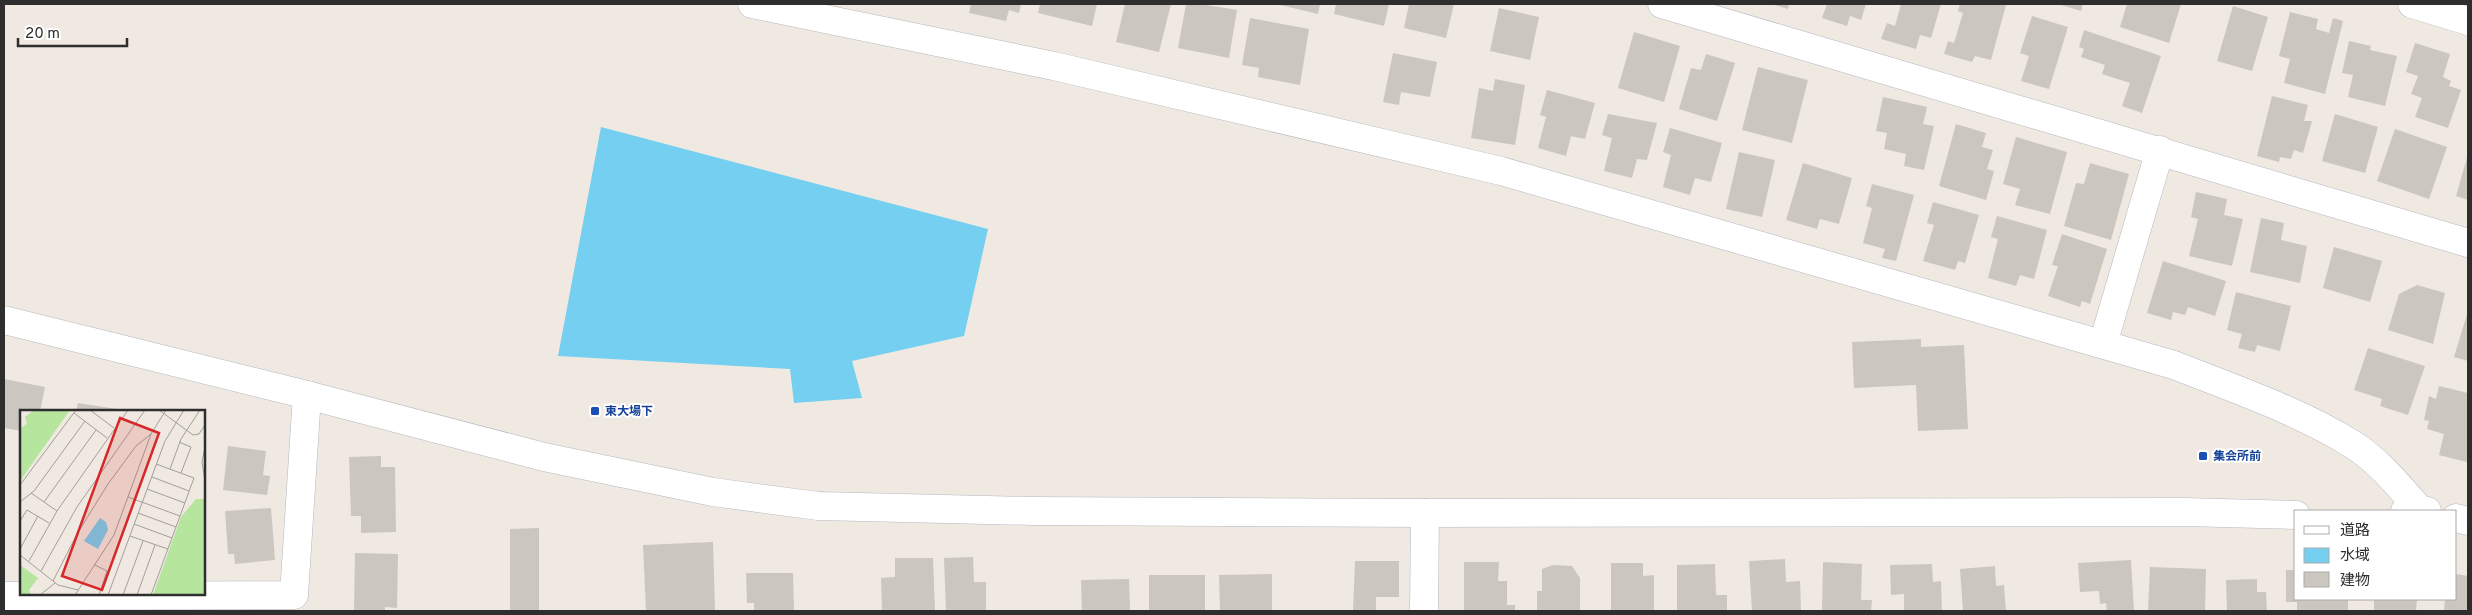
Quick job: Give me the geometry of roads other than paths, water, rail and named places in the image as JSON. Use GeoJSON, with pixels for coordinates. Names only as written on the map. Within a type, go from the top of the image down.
{"type":"FeatureCollection","features":[{"type":"Feature","properties":{"kind":"street"},"geometry":{"type":"LineString","coordinates":[[752,4],[1054,66],[1501,171],[2174,365],[2277,406],[2353,444],[2390,476],[2416,510]]}},
{"type":"Feature","properties":{"kind":"street"},"geometry":{"type":"LineString","coordinates":[[1662,4],[2160,150],[2468,243]]}},
{"type":"Feature","properties":{"kind":"street"},"geometry":{"type":"LineString","coordinates":[[2412,4],[2468,21]]}},
{"type":"Feature","properties":{"kind":"street"},"geometry":{"type":"LineString","coordinates":[[2103,344],[2160,150]]}},
{"type":"Feature","properties":{"kind":"street"},"geometry":{"type":"LineString","coordinates":[[4,320],[308,395],[544,457],[713,492],[818,506],[1043,511],[1425,513],[2184,512],[2294,516]]}},
{"type":"Feature","properties":{"kind":"street"},"geometry":{"type":"LineString","coordinates":[[4,596],[294,595],[308,395]]}},
{"type":"Feature","properties":{"kind":"street"},"geometry":{"type":"LineString","coordinates":[[1424,611],[1425,513]]}},
{"type":"Feature","properties":{"kind":"water"},"geometry":{"type":"Polygon","coordinates":[[[601,127],[988,229],[964,336],[852,361],[862,398],[794,403],[790,369],[558,356],[601,127]]]}},
{"type":"Feature","properties":{"kind":"place","name":"東大場下"},"geometry":{"type":"Point","coordinates":[595,411]}},
{"type":"Feature","properties":{"kind":"place","name":"集会所前"},"geometry":{"type":"Point","coordinates":[2203,456]}}]}
